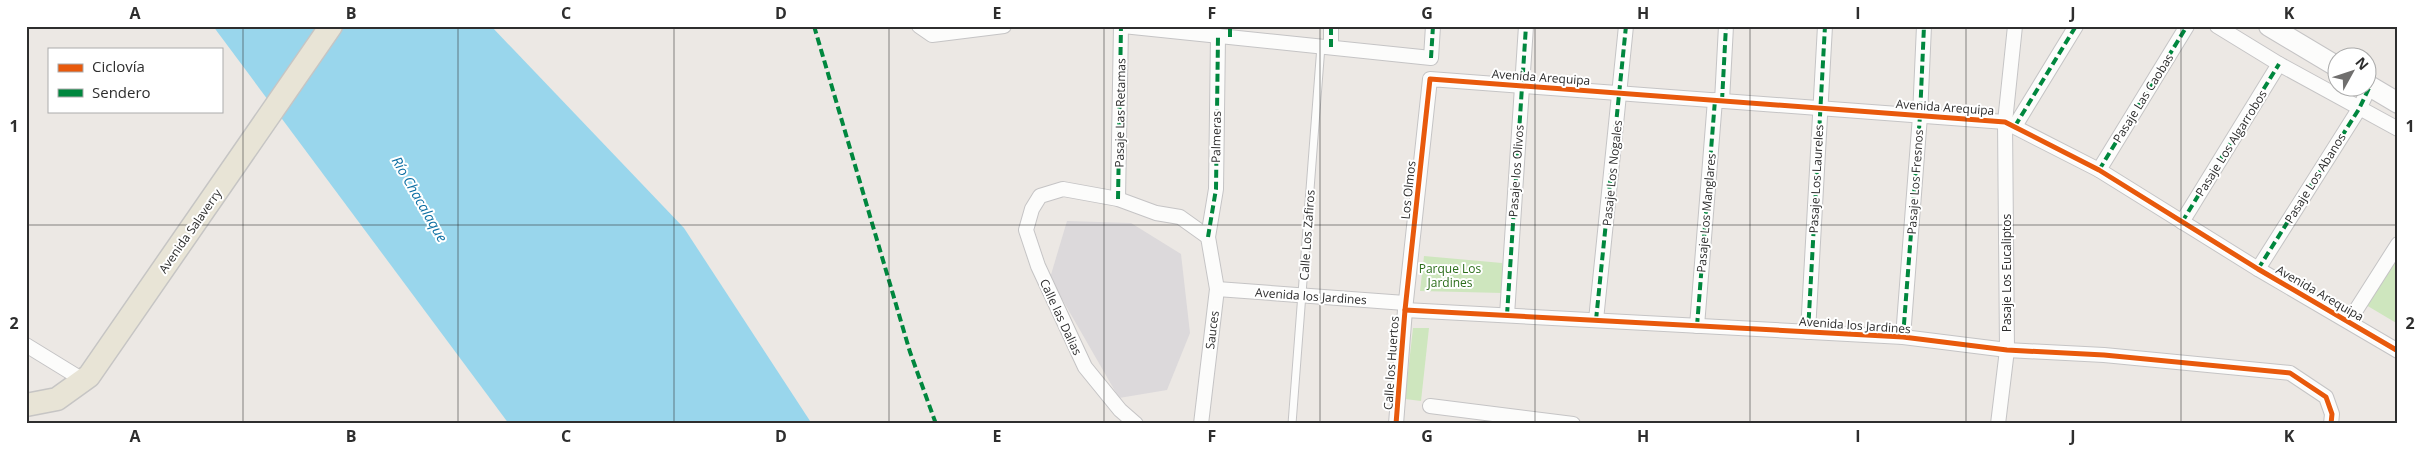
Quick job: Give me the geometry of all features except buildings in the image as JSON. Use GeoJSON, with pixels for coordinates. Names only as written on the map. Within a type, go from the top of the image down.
{"type":"FeatureCollection","features":[{"type":"Feature","properties":{"kind":"main road","name":"Avenida Salaverry"},"geometry":{"type":"LineString","coordinates":[[26,405],[57,399],[89,376],[271,116],[331,26]]}},
{"type":"Feature","properties":{"kind":"street"},"geometry":{"type":"LineString","coordinates":[[919,26],[932,34],[1004,26]]}},
{"type":"Feature","properties":{"kind":"street"},"geometry":{"type":"LineString","coordinates":[[1122,26],[1226,33],[1326,47],[1431,58],[1433,26]]}},
{"type":"Feature","properties":{"kind":"street","name":"Pasaje Las Retamas"},"geometry":{"type":"LineString","coordinates":[[1118,199],[1122,26]]}},
{"type":"Feature","properties":{"kind":"street"},"geometry":{"type":"LineString","coordinates":[[1326,47],[1331,26]]}},
{"type":"Feature","properties":{"kind":"street","name":"Pasaje los Olivos"},"geometry":{"type":"LineString","coordinates":[[1506,315],[1526,26]]}},
{"type":"Feature","properties":{"kind":"street","name":"Pasaje Los Nogales"},"geometry":{"type":"LineString","coordinates":[[1596,320],[1626,26]]}},
{"type":"Feature","properties":{"kind":"street","name":"Pasaje Los Manglares"},"geometry":{"type":"LineString","coordinates":[[1697,326],[1726,26]]}},
{"type":"Feature","properties":{"kind":"street","name":"Pasaje Los Laureles"},"geometry":{"type":"LineString","coordinates":[[1808,332],[1825,26]]}},
{"type":"Feature","properties":{"kind":"street","name":"Pasaje Los Fresnos"},"geometry":{"type":"LineString","coordinates":[[1903,337],[1920,116],[1924,26]]}},
{"type":"Feature","properties":{"kind":"street"},"geometry":{"type":"LineString","coordinates":[[2010,124],[2015,26]]}},
{"type":"Feature","properties":{"kind":"street"},"geometry":{"type":"LineString","coordinates":[[2010,124],[2076,26]]}},
{"type":"Feature","properties":{"kind":"street","name":"Pasaje Las Caobas"},"geometry":{"type":"LineString","coordinates":[[2099,170],[2187,26]]}},
{"type":"Feature","properties":{"kind":"street"},"geometry":{"type":"LineString","coordinates":[[2217,26],[2359,109],[2393,126],[2398,105],[2376,90]]}},
{"type":"Feature","properties":{"kind":"street"},"geometry":{"type":"LineString","coordinates":[[2269,26],[2326,60]]}},
{"type":"Feature","properties":{"kind":"street","name":"Palmeras"},"geometry":{"type":"LineString","coordinates":[[1208,237],[1216,188],[1226,33]]}},
{"type":"Feature","properties":{"kind":"street","name":"Pasaje Los Algarrobos"},"geometry":{"type":"LineString","coordinates":[[2182,222],[2280,64]]}},
{"type":"Feature","properties":{"kind":"street","name":"Avenida Arequipa"},"geometry":{"type":"LineString","coordinates":[[1430,79],[2010,124],[2099,170],[2258,269],[2398,351]]}},
{"type":"Feature","properties":{"kind":"street","name":"Los Olmos"},"geometry":{"type":"LineString","coordinates":[[1405,306],[1430,79]]}},
{"type":"Feature","properties":{"kind":"street","name":"Pasaje Los Abanos"},"geometry":{"type":"LineString","coordinates":[[2258,269],[2359,109],[2363,98]]}},
{"type":"Feature","properties":{"kind":"street","name":"Pasaje Los Eucaliptos"},"geometry":{"type":"LineString","coordinates":[[1998,424],[2007,350],[2010,124]]}},
{"type":"Feature","properties":{"kind":"street","name":"Calle las Dalias"},"geometry":{"type":"LineString","coordinates":[[1118,199],[1063,189],[1040,196],[1032,209],[1026,230],[1038,266],[1085,368],[1120,410],[1136,424]]}},
{"type":"Feature","properties":{"kind":"street"},"geometry":{"type":"LineString","coordinates":[[1118,199],[1156,213],[1180,218],[1208,237]]}},
{"type":"Feature","properties":{"kind":"street","name":"Sauces"},"geometry":{"type":"LineString","coordinates":[[1201,424],[1217,289],[1208,237]]}},
{"type":"Feature","properties":{"kind":"street"},"geometry":{"type":"LineString","coordinates":[[2349,322],[2398,244]]}},
{"type":"Feature","properties":{"kind":"street","name":"Avenida los Jardines"},"geometry":{"type":"LineString","coordinates":[[1217,289],[1506,315],[1903,337],[2007,350],[2104,355],[2290,373],[2326,397],[2332,414],[2331,424]]}},
{"type":"Feature","properties":{"kind":"street","name":"Calle los Huertos"},"geometry":{"type":"LineString","coordinates":[[1396,424],[1405,306]]}},
{"type":"Feature","properties":{"kind":"street"},"geometry":{"type":"LineString","coordinates":[[26,344],[83,380]]}},
{"type":"Feature","properties":{"kind":"street"},"geometry":{"type":"LineString","coordinates":[[1430,406],[1573,424]]}},
{"type":"Feature","properties":{"kind":"lane","name":"Calle Los Zafiros"},"geometry":{"type":"LineString","coordinates":[[1292,424],[1302,296],[1326,47]]}},
{"type":"Feature","properties":{"kind":"shaded area"},"geometry":{"type":"Polygon","coordinates":[[[1067,221],[1131,223],[1181,254],[1190,333],[1167,390],[1119,398],[1050,278],[1067,221]]]}},
{"type":"Feature","properties":{"kind":"green space"},"geometry":{"type":"Polygon","coordinates":[[[2398,249],[2398,324],[2366,305],[2398,249]]]}},
{"type":"Feature","properties":{"kind":"green space","name":"Parque Los Jardines"},"geometry":{"type":"Polygon","coordinates":[[[1424,256],[1502,263],[1503,293],[1420,291],[1424,256]]]}},
{"type":"Feature","properties":{"kind":"green space"},"geometry":{"type":"Polygon","coordinates":[[[1413,328],[1429,328],[1421,401],[1405,399],[1413,328]]]}},
{"type":"Feature","properties":{"kind":"water","name":"Río Chacalaque"},"geometry":{"type":"Polygon","coordinates":[[[213,26],[491,26],[684,228],[812,424],[509,424],[213,26]]]}},
{"type":"Feature","properties":{"kind":"marked path"},"geometry":{"type":"LineString","coordinates":[[814,26],[910,352],[936,424]]}},
{"type":"Feature","properties":{"kind":"marked path"},"geometry":{"type":"LineString","coordinates":[[1118,199],[1121,26]]}},
{"type":"Feature","properties":{"kind":"marked path"},"geometry":{"type":"LineString","coordinates":[[1230,26],[1230,37]]}},
{"type":"Feature","properties":{"kind":"marked path"},"geometry":{"type":"LineString","coordinates":[[1331,26],[1331,47]]}},
{"type":"Feature","properties":{"kind":"marked path"},"geometry":{"type":"LineString","coordinates":[[1431,58],[1433,26]]}},
{"type":"Feature","properties":{"kind":"marked path"},"geometry":{"type":"LineString","coordinates":[[1507,315],[1526,26]]}},
{"type":"Feature","properties":{"kind":"marked path"},"geometry":{"type":"LineString","coordinates":[[1596,320],[1626,26]]}},
{"type":"Feature","properties":{"kind":"marked path"},"geometry":{"type":"LineString","coordinates":[[1722,101],[1726,26]]}},
{"type":"Feature","properties":{"kind":"marked path"},"geometry":{"type":"LineString","coordinates":[[1808,332],[1825,26]]}},
{"type":"Feature","properties":{"kind":"marked path"},"geometry":{"type":"LineString","coordinates":[[1903,337],[1920,116],[1924,26]]}},
{"type":"Feature","properties":{"kind":"marked path"},"geometry":{"type":"LineString","coordinates":[[2015,126],[2076,26]]}},
{"type":"Feature","properties":{"kind":"marked path"},"geometry":{"type":"LineString","coordinates":[[2099,170],[2187,26]]}},
{"type":"Feature","properties":{"kind":"marked path"},"geometry":{"type":"LineString","coordinates":[[1208,237],[1216,189],[1218,36]]}},
{"type":"Feature","properties":{"kind":"marked path"},"geometry":{"type":"LineString","coordinates":[[2182,222],[2279,64]]}},
{"type":"Feature","properties":{"kind":"marked path"},"geometry":{"type":"LineString","coordinates":[[2258,269],[2364,98]]}},
{"type":"Feature","properties":{"kind":"marked path"},"geometry":{"type":"LineString","coordinates":[[1697,326],[1715,100]]}},
{"type":"Feature","properties":{"kind":"cycle path"},"geometry":{"type":"LineString","coordinates":[[1396,424],[1405,310],[1430,79],[2005,122],[2099,170],[2258,269],[2398,351]]}},
{"type":"Feature","properties":{"kind":"cycle path"},"geometry":{"type":"LineString","coordinates":[[1405,310],[1903,337],[2007,350],[2104,355],[2290,373],[2326,397],[2332,414],[2331,424]]}}]}
